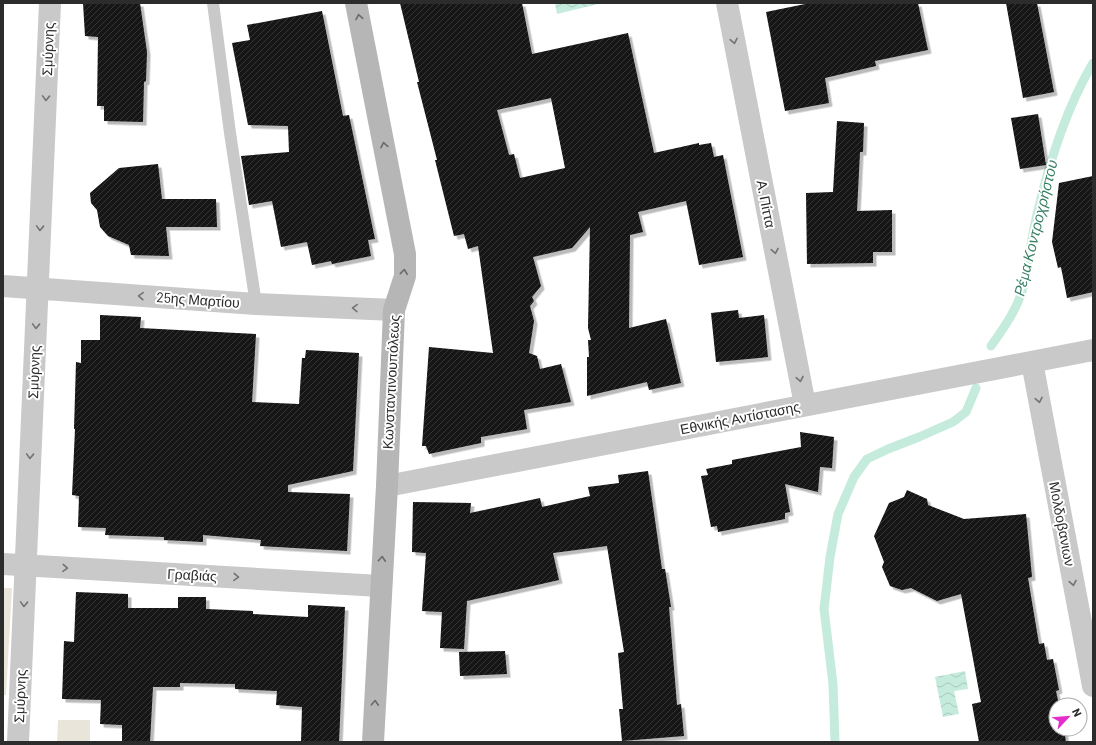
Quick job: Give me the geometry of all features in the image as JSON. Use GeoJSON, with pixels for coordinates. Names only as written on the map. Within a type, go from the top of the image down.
{"type":"FeatureCollection","features":[{"type":"Feature","properties":{"kind":"street","name":"Σμύρνης"},"geometry":{"type":"LineString","coordinates":[[18,742],[50,3]]}},
{"type":"Feature","properties":{"kind":"street","name":"Κωνσταντινουπόλεως"},"geometry":{"type":"LineString","coordinates":[[356,3],[405,254],[404,276],[394,310],[387,486],[380,586],[373,742]]}},
{"type":"Feature","properties":{"kind":"street","name":"Α. Πίττα"},"geometry":{"type":"LineString","coordinates":[[727,3],[805,405]]}},
{"type":"Feature","properties":{"kind":"street","name":"25ης Μαρτίου"},"geometry":{"type":"LineString","coordinates":[[3,286],[256,304],[394,310]]}},
{"type":"Feature","properties":{"kind":"street","name":"Εθνικής Αντίστασης"},"geometry":{"type":"LineString","coordinates":[[387,486],[1093,350]]}},
{"type":"Feature","properties":{"kind":"street","name":"Μολδοβανιων"},"geometry":{"type":"LineString","coordinates":[[1032,362],[1087,617],[1093,686]]}},
{"type":"Feature","properties":{"kind":"street","name":"Γραβιάς"},"geometry":{"type":"LineString","coordinates":[[3,564],[380,586]]}},
{"type":"Feature","properties":{"kind":"lane"},"geometry":{"type":"LineString","coordinates":[[214,3],[230,133],[256,304]]}},
{"type":"Feature","properties":{"kind":"shaded area"},"geometry":{"type":"Polygon","coordinates":[[[3,588],[12,588],[6,695],[3,695],[3,588]]]}},
{"type":"Feature","properties":{"kind":"shaded area"},"geometry":{"type":"Polygon","coordinates":[[[58,720],[90,720],[90,742],[57,742],[58,720]]]}},
{"type":"Feature","properties":{"kind":"water"},"geometry":{"type":"Polygon","coordinates":[[[555,3],[602,3],[557,14],[555,3]]]}},
{"type":"Feature","properties":{"kind":"water"},"geometry":{"type":"Polygon","coordinates":[[[965,671],[968,689],[954,691],[959,714],[943,717],[935,677],[965,671]]]}},
{"type":"Feature","properties":{"kind":"building"},"geometry":{"type":"Polygon","coordinates":[[[83,3],[140,3],[147,52],[146,81],[144,82],[143,122],[104,121],[104,106],[97,106],[98,37],[85,36],[83,3]]]}},
{"type":"Feature","properties":{"kind":"building"},"geometry":{"type":"Polygon","coordinates":[[[400,3],[522,3],[532,54],[628,33],[654,153],[699,143],[699,145],[711,143],[714,157],[723,155],[743,257],[699,265],[686,201],[638,212],[643,232],[630,235],[629,328],[666,319],[681,383],[649,390],[647,382],[587,396],[587,357],[589,357],[588,340],[591,340],[588,328],[590,227],[572,248],[533,257],[541,286],[532,297],[534,301],[530,306],[534,321],[529,353],[537,356],[540,369],[561,364],[571,402],[524,410],[527,429],[481,437],[481,443],[429,454],[426,446],[422,446],[429,347],[493,353],[478,246],[468,249],[464,234],[454,236],[435,160],[437,160],[417,82],[419,82],[400,3]],[[551,98],[497,110],[509,155],[514,154],[520,178],[565,168],[551,98]]]}},
{"type":"Feature","properties":{"kind":"building"},"geometry":{"type":"Polygon","coordinates":[[[810,3],[918,3],[928,50],[875,61],[876,66],[825,78],[829,103],[785,111],[766,12],[810,3]]]}},
{"type":"Feature","properties":{"kind":"building"},"geometry":{"type":"Polygon","coordinates":[[[1006,3],[1037,3],[1054,92],[1023,98],[1006,3]]]}},
{"type":"Feature","properties":{"kind":"building"},"geometry":{"type":"Polygon","coordinates":[[[322,11],[343,116],[349,115],[375,239],[368,240],[371,256],[332,264],[331,261],[312,265],[307,242],[281,247],[272,201],[249,205],[241,156],[289,152],[288,126],[248,125],[232,43],[250,40],[247,25],[322,11]]]}},
{"type":"Feature","properties":{"kind":"building"},"geometry":{"type":"Polygon","coordinates":[[[1038,114],[1046,165],[1020,169],[1011,118],[1038,114]]]}},
{"type":"Feature","properties":{"kind":"building"},"geometry":{"type":"Polygon","coordinates":[[[837,121],[864,123],[863,152],[860,152],[857,211],[892,210],[892,252],[873,252],[873,263],[807,264],[806,193],[833,192],[837,121]]]}},
{"type":"Feature","properties":{"kind":"building"},"geometry":{"type":"Polygon","coordinates":[[[158,164],[162,199],[216,199],[217,227],[166,227],[169,256],[131,255],[129,245],[108,236],[100,227],[97,210],[91,203],[90,193],[119,168],[158,164]]]}},
{"type":"Feature","properties":{"kind":"building"},"geometry":{"type":"Polygon","coordinates":[[[1093,176],[1093,292],[1067,298],[1061,267],[1058,268],[1052,242],[1059,183],[1093,176]]]}},
{"type":"Feature","properties":{"kind":"building"},"geometry":{"type":"Polygon","coordinates":[[[738,310],[739,318],[764,315],[768,357],[716,362],[711,313],[738,310]]]}},
{"type":"Feature","properties":{"kind":"building"},"geometry":{"type":"Polygon","coordinates":[[[100,315],[141,317],[140,328],[256,334],[252,402],[299,404],[302,358],[305,358],[306,350],[359,353],[353,471],[288,485],[288,492],[350,494],[347,551],[260,546],[261,540],[203,535],[203,542],[164,540],[164,537],[105,535],[106,528],[78,527],[79,496],[72,495],[76,362],[81,363],[81,340],[100,340],[100,315]]]}},
{"type":"Feature","properties":{"kind":"building"},"geometry":{"type":"Polygon","coordinates":[[[800,432],[834,437],[832,468],[820,467],[818,492],[785,484],[790,512],[785,513],[785,519],[718,532],[717,526],[711,527],[701,476],[708,475],[706,469],[732,464],[732,460],[801,447],[800,432]]]}},
{"type":"Feature","properties":{"kind":"building"},"geometry":{"type":"Polygon","coordinates":[[[648,471],[662,569],[665,569],[671,607],[669,607],[677,705],[681,704],[684,736],[622,741],[619,709],[623,709],[618,653],[624,652],[607,546],[553,553],[559,580],[467,601],[464,649],[440,648],[442,612],[422,611],[426,553],[412,552],[413,502],[471,503],[470,513],[540,498],[542,507],[590,496],[588,487],[619,483],[618,475],[648,471]]]}},
{"type":"Feature","properties":{"kind":"building"},"geometry":{"type":"Polygon","coordinates":[[[907,490],[927,499],[928,505],[964,519],[1026,514],[1032,577],[1028,578],[1039,644],[1044,643],[1047,660],[1053,659],[1059,690],[1056,691],[1057,697],[1048,697],[1048,737],[1065,737],[1066,742],[979,742],[972,704],[981,702],[961,594],[937,601],[911,588],[902,590],[890,586],[882,567],[884,562],[874,536],[889,503],[904,497],[907,490]]]}},
{"type":"Feature","properties":{"kind":"building"},"geometry":{"type":"Polygon","coordinates":[[[76,592],[128,594],[128,608],[178,608],[178,597],[206,597],[206,609],[253,611],[253,614],[308,617],[308,605],[345,607],[339,742],[301,742],[302,707],[276,705],[277,691],[235,689],[235,684],[180,683],[180,687],[153,687],[150,742],[122,742],[122,725],[100,724],[101,700],[62,699],[64,641],[74,642],[76,592]]]}},
{"type":"Feature","properties":{"kind":"building"},"geometry":{"type":"Polygon","coordinates":[[[505,651],[507,674],[460,676],[459,652],[505,651]]]}},
{"type":"Feature","properties":{"kind":"waterway","name":"Ρέμα Κοντροχρήστου"},"geometry":{"type":"LineString","coordinates":[[991,346],[1009,320],[1022,291],[1036,219],[1058,139],[1074,100],[1093,63]]}},
{"type":"Feature","properties":{"kind":"waterway","name":"Ρέμα Κοντροχρήστου"},"geometry":{"type":"LineString","coordinates":[[835,742],[833,684],[824,609],[830,557],[838,514],[854,477],[867,459],[953,422],[966,412],[976,388]]}}]}
